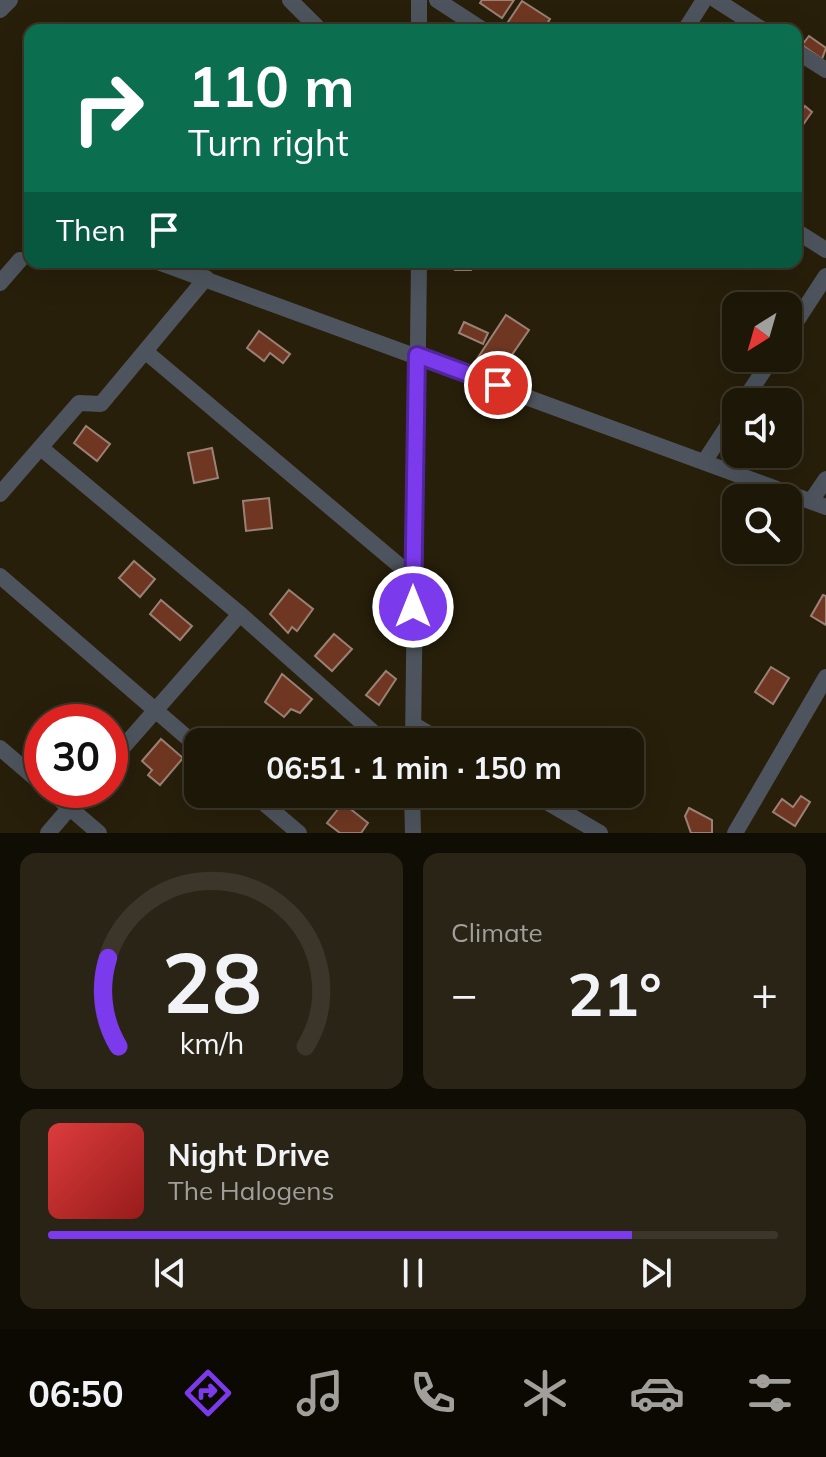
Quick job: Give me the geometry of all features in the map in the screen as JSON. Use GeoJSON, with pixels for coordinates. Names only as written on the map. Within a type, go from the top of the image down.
{"type":"FeatureCollection","features":[{"type":"Feature","properties":{"kind":"street"},"geometry":{"type":"LineString","coordinates":[[0,10],[10,0]]}},
{"type":"Feature","properties":{"kind":"street"},"geometry":{"type":"LineString","coordinates":[[290,0],[314,24]]}},
{"type":"Feature","properties":{"kind":"street"},"geometry":{"type":"LineString","coordinates":[[419,0],[419,24]]}},
{"type":"Feature","properties":{"kind":"street"},"geometry":{"type":"LineString","coordinates":[[437,0],[474,24]]}},
{"type":"Feature","properties":{"kind":"street"},"geometry":{"type":"LineString","coordinates":[[689,24],[704,0]]}},
{"type":"Feature","properties":{"kind":"street"},"geometry":{"type":"LineString","coordinates":[[716,0],[754,24]]}},
{"type":"Feature","properties":{"kind":"street"},"geometry":{"type":"LineString","coordinates":[[802,55],[826,70]]}},
{"type":"Feature","properties":{"kind":"street"},"geometry":{"type":"LineString","coordinates":[[802,235],[826,250]]}},
{"type":"Feature","properties":{"kind":"street"},"geometry":{"type":"LineString","coordinates":[[0,262],[24,259]]}},
{"type":"Feature","properties":{"kind":"street"},"geometry":{"type":"LineString","coordinates":[[0,283],[24,260]]}},
{"type":"Feature","properties":{"kind":"street"},"geometry":{"type":"LineString","coordinates":[[176,268],[819,504],[826,479]]}},
{"type":"Feature","properties":{"kind":"street"},"geometry":{"type":"LineString","coordinates":[[414,728],[413,577],[419,268]]}},
{"type":"Feature","properties":{"kind":"street"},"geometry":{"type":"LineString","coordinates":[[802,313],[826,276]]}},
{"type":"Feature","properties":{"kind":"street"},"geometry":{"type":"LineString","coordinates":[[0,494],[79,403],[101,404],[206,278]]}},
{"type":"Feature","properties":{"kind":"street"},"geometry":{"type":"LineString","coordinates":[[146,352],[413,577]]}},
{"type":"Feature","properties":{"kind":"street"},"geometry":{"type":"LineString","coordinates":[[704,462],[722,434]]}},
{"type":"Feature","properties":{"kind":"street"},"geometry":{"type":"LineString","coordinates":[[41,448],[240,614],[368,728]]}},
{"type":"Feature","properties":{"kind":"street"},"geometry":{"type":"LineString","coordinates":[[0,576],[184,735]]}},
{"type":"Feature","properties":{"kind":"street"},"geometry":{"type":"LineString","coordinates":[[128,741],[240,614]]}},
{"type":"Feature","properties":{"kind":"street"},"geometry":{"type":"LineString","coordinates":[[735,833],[826,677]]}},
{"type":"Feature","properties":{"kind":"street"},"geometry":{"type":"LineString","coordinates":[[414,725],[419,728]]}},
{"type":"Feature","properties":{"kind":"street"},"geometry":{"type":"LineString","coordinates":[[0,748],[24,769]]}},
{"type":"Feature","properties":{"kind":"street"},"geometry":{"type":"LineString","coordinates":[[48,833],[70,808],[99,833]]}},
{"type":"Feature","properties":{"kind":"street"},"geometry":{"type":"LineString","coordinates":[[270,808],[299,833]]}},
{"type":"Feature","properties":{"kind":"street"},"geometry":{"type":"LineString","coordinates":[[412,808],[413,833]]}},
{"type":"Feature","properties":{"kind":"street"},"geometry":{"type":"LineString","coordinates":[[557,808],[600,833]]}},
{"type":"Feature","properties":{"kind":"building"},"geometry":{"type":"Polygon","coordinates":[[[482,0],[514,0],[502,18],[480,3],[482,0]]]}},
{"type":"Feature","properties":{"kind":"building"},"geometry":{"type":"Polygon","coordinates":[[[522,1],[550,19],[547,24],[507,24],[522,1]]]}},
{"type":"Feature","properties":{"kind":"building"},"geometry":{"type":"Polygon","coordinates":[[[809,36],[826,48],[822,59],[802,45],[809,36]]]}},
{"type":"Feature","properties":{"kind":"building"},"geometry":{"type":"Polygon","coordinates":[[[805,106],[812,112],[802,126],[805,106]]]}},
{"type":"Feature","properties":{"kind":"building"},"geometry":{"type":"Polygon","coordinates":[[[506,315],[529,330],[509,359],[500,353],[488,371],[475,362],[506,315]]]}},
{"type":"Feature","properties":{"kind":"building"},"geometry":{"type":"Polygon","coordinates":[[[464,322],[488,333],[483,344],[459,333],[464,322]]]}},
{"type":"Feature","properties":{"kind":"building"},"geometry":{"type":"Polygon","coordinates":[[[259,331],[290,354],[283,363],[270,353],[264,361],[247,348],[259,331]]]}},
{"type":"Feature","properties":{"kind":"building"},"geometry":{"type":"Polygon","coordinates":[[[86,426],[110,444],[97,461],[74,443],[86,426]]]}},
{"type":"Feature","properties":{"kind":"building"},"geometry":{"type":"Polygon","coordinates":[[[212,448],[218,478],[194,483],[188,453],[212,448]]]}},
{"type":"Feature","properties":{"kind":"building"},"geometry":{"type":"Polygon","coordinates":[[[269,498],[272,528],[246,531],[243,501],[269,498]]]}},
{"type":"Feature","properties":{"kind":"building"},"geometry":{"type":"Polygon","coordinates":[[[134,561],[155,579],[140,597],[119,578],[134,561]]]}},
{"type":"Feature","properties":{"kind":"building"},"geometry":{"type":"Polygon","coordinates":[[[289,590],[313,609],[297,631],[292,627],[288,633],[270,614],[289,590]]]}},
{"type":"Feature","properties":{"kind":"building"},"geometry":{"type":"Polygon","coordinates":[[[823,595],[826,596],[826,625],[811,616],[823,595]]]}},
{"type":"Feature","properties":{"kind":"building"},"geometry":{"type":"Polygon","coordinates":[[[161,600],[192,626],[180,640],[150,614],[161,600]]]}},
{"type":"Feature","properties":{"kind":"building"},"geometry":{"type":"Polygon","coordinates":[[[334,634],[352,649],[332,671],[315,656],[334,634]]]}},
{"type":"Feature","properties":{"kind":"building"},"geometry":{"type":"Polygon","coordinates":[[[771,667],[789,678],[773,704],[755,692],[771,667]]]}},
{"type":"Feature","properties":{"kind":"building"},"geometry":{"type":"Polygon","coordinates":[[[386,671],[396,679],[379,705],[366,695],[386,671]]]}},
{"type":"Feature","properties":{"kind":"building"},"geometry":{"type":"Polygon","coordinates":[[[282,674],[312,699],[300,713],[291,709],[284,717],[265,702],[282,674]]]}},
{"type":"Feature","properties":{"kind":"building"},"geometry":{"type":"Polygon","coordinates":[[[161,739],[183,758],[160,785],[148,775],[152,770],[142,761],[161,739]]]}},
{"type":"Feature","properties":{"kind":"building"},"geometry":{"type":"Polygon","coordinates":[[[801,796],[810,802],[795,826],[773,812],[782,799],[793,807],[801,796]]]}},
{"type":"Feature","properties":{"kind":"building"},"geometry":{"type":"Polygon","coordinates":[[[339,808],[349,808],[368,823],[361,833],[340,833],[327,823],[339,808]]]}},
{"type":"Feature","properties":{"kind":"building"},"geometry":{"type":"Polygon","coordinates":[[[689,808],[712,820],[712,833],[691,833],[685,816],[689,808]]]}},
{"type":"Feature","properties":{"kind":"route"},"geometry":{"type":"LineString","coordinates":[[413,607],[417,355],[498,385]]}}]}
